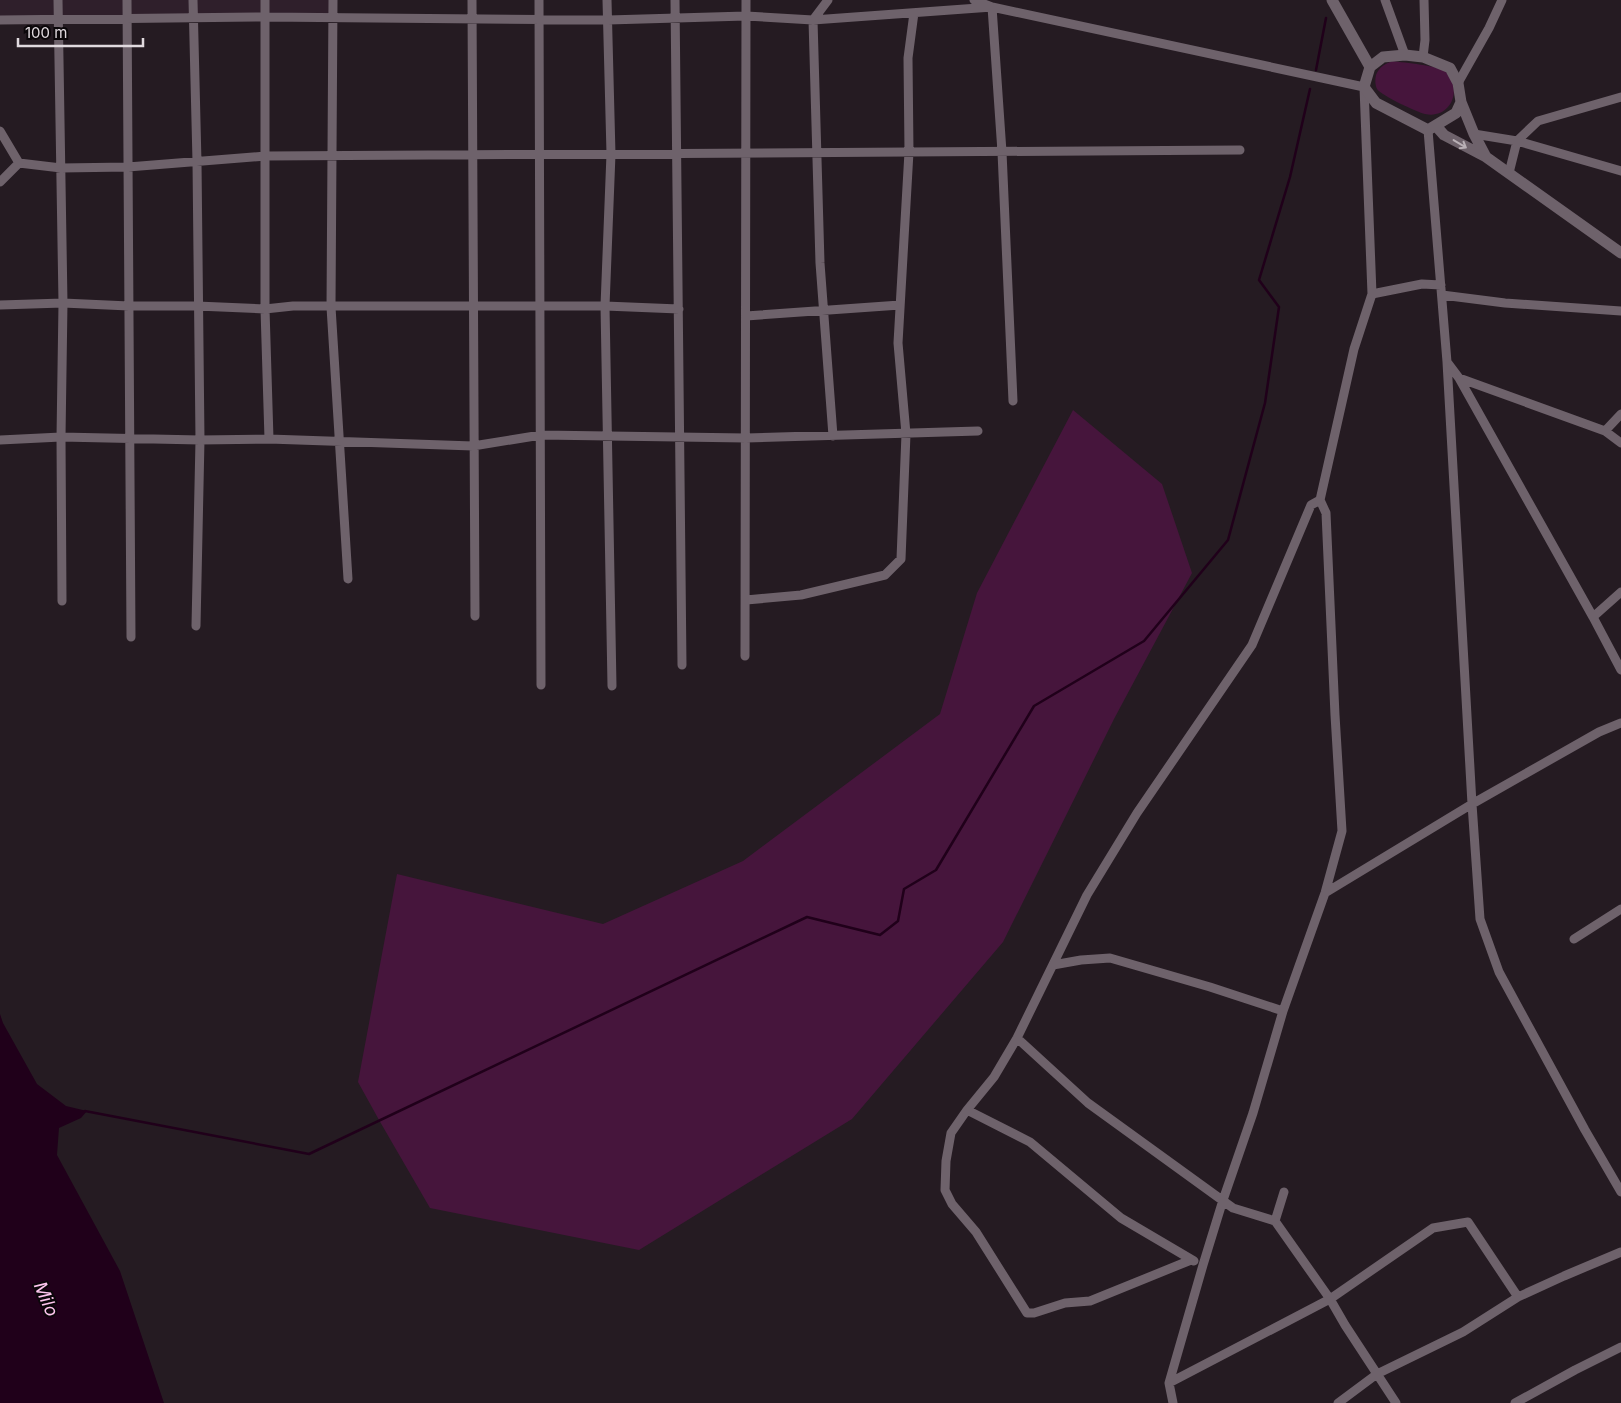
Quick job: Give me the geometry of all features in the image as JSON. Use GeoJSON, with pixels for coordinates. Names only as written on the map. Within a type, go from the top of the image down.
{"type":"FeatureCollection","features":[{"type":"Feature","properties":{"kind":"street"},"geometry":{"type":"LineString","coordinates":[[58,0],[63,303],[61,436],[62,601]]}},
{"type":"Feature","properties":{"kind":"street"},"geometry":{"type":"LineString","coordinates":[[127,0],[130,637]]}},
{"type":"Feature","properties":{"kind":"street"},"geometry":{"type":"LineString","coordinates":[[192,0],[197,162],[197,306],[200,440],[196,626]]}},
{"type":"Feature","properties":{"kind":"street"},"geometry":{"type":"LineString","coordinates":[[265,0],[265,309],[269,439]]}},
{"type":"Feature","properties":{"kind":"street"},"geometry":{"type":"LineString","coordinates":[[333,0],[331,306],[348,579]]}},
{"type":"Feature","properties":{"kind":"street"},"geometry":{"type":"LineString","coordinates":[[472,0],[475,616]]}},
{"type":"Feature","properties":{"kind":"street"},"geometry":{"type":"LineString","coordinates":[[539,0],[541,685]]}},
{"type":"Feature","properties":{"kind":"street"},"geometry":{"type":"LineString","coordinates":[[607,0],[611,154],[605,306],[612,686]]}},
{"type":"Feature","properties":{"kind":"street"},"geometry":{"type":"LineString","coordinates":[[675,0],[682,665]]}},
{"type":"Feature","properties":{"kind":"street"},"geometry":{"type":"LineString","coordinates":[[746,0],[746,656]]}},
{"type":"Feature","properties":{"kind":"street"},"geometry":{"type":"LineString","coordinates":[[828,0],[813,20],[820,263],[833,436]]}},
{"type":"Feature","properties":{"kind":"street"},"geometry":{"type":"LineString","coordinates":[[974,0],[992,7],[1364,87],[1376,103],[1432,128],[1486,157],[1621,253]]}},
{"type":"Feature","properties":{"kind":"street"},"geometry":{"type":"LineString","coordinates":[[1332,0],[1370,67]]}},
{"type":"Feature","properties":{"kind":"street"},"geometry":{"type":"LineString","coordinates":[[1385,0],[1405,55]]}},
{"type":"Feature","properties":{"kind":"street"},"geometry":{"type":"LineString","coordinates":[[1423,57],[1425,40],[1424,0]]}},
{"type":"Feature","properties":{"kind":"street"},"geometry":{"type":"LineString","coordinates":[[1458,83],[1502,0]]}},
{"type":"Feature","properties":{"kind":"street"},"geometry":{"type":"LineString","coordinates":[[0,20],[265,17],[608,20],[746,16],[813,20],[992,7]]}},
{"type":"Feature","properties":{"kind":"street"},"geometry":{"type":"LineString","coordinates":[[992,7],[1002,152],[1013,401]]}},
{"type":"Feature","properties":{"kind":"street"},"geometry":{"type":"LineString","coordinates":[[746,600],[801,595],[885,575],[901,559],[906,434],[898,343],[909,152],[908,58],[914,13]]}},
{"type":"Feature","properties":{"kind":"street"},"geometry":{"type":"LineString","coordinates":[[1173,1403],[1169,1383],[1222,1200],[1253,1113],[1283,1011],[1325,893],[1342,831],[1326,513],[1320,500],[1354,349],[1372,294],[1364,87],[1370,67],[1384,57],[1405,55],[1423,57],[1450,68],[1458,83],[1460,102],[1486,157]]}},
{"type":"Feature","properties":{"kind":"street"},"geometry":{"type":"LineString","coordinates":[[1509,173],[1517,141],[1538,122],[1621,96]]}},
{"type":"Feature","properties":{"kind":"street"},"geometry":{"type":"LineString","coordinates":[[1432,128],[1456,112],[1460,102]]}},
{"type":"Feature","properties":{"kind":"street"},"geometry":{"type":"LineString","coordinates":[[1432,128],[1480,920],[1499,972],[1621,1192]]}},
{"type":"Feature","properties":{"kind":"street"},"geometry":{"type":"LineString","coordinates":[[0,131],[19,163]]}},
{"type":"Feature","properties":{"kind":"street"},"geometry":{"type":"LineString","coordinates":[[1474,134],[1517,141],[1621,171]]}},
{"type":"Feature","properties":{"kind":"street"},"geometry":{"type":"LineString","coordinates":[[19,163],[61,168],[128,167],[266,156],[1240,150]]}},
{"type":"Feature","properties":{"kind":"street"},"geometry":{"type":"LineString","coordinates":[[0,182],[19,163]]}},
{"type":"Feature","properties":{"kind":"street"},"geometry":{"type":"LineString","coordinates":[[1372,294],[1422,284],[1441,290],[1505,303],[1621,311]]}},
{"type":"Feature","properties":{"kind":"street"},"geometry":{"type":"LineString","coordinates":[[0,305],[63,303],[265,309],[293,306],[605,306],[679,309]]}},
{"type":"Feature","properties":{"kind":"street"},"geometry":{"type":"LineString","coordinates":[[746,316],[900,305]]}},
{"type":"Feature","properties":{"kind":"street"},"geometry":{"type":"LineString","coordinates":[[1447,362],[1459,378],[1621,670]]}},
{"type":"Feature","properties":{"kind":"street"},"geometry":{"type":"LineString","coordinates":[[1459,378],[1605,431],[1621,443]]}},
{"type":"Feature","properties":{"kind":"street"},"geometry":{"type":"LineString","coordinates":[[1605,431],[1621,414]]}},
{"type":"Feature","properties":{"kind":"street"},"geometry":{"type":"LineString","coordinates":[[0,446],[0,439],[61,436],[128,439],[269,439],[339,443],[473,446],[541,435],[746,438],[978,431]]}},
{"type":"Feature","properties":{"kind":"street"},"geometry":{"type":"LineString","coordinates":[[1191,1260],[1090,1301],[1065,1303],[1034,1313],[1027,1313],[976,1232],[952,1204],[945,1190],[946,1161],[951,1133],[994,1077],[1017,1038],[1087,895],[1137,814],[1252,645],[1311,505],[1320,500]]}},
{"type":"Feature","properties":{"kind":"street"},"geometry":{"type":"LineString","coordinates":[[1593,617],[1621,592]]}},
{"type":"Feature","properties":{"kind":"street"},"geometry":{"type":"LineString","coordinates":[[1325,893],[1472,804],[1599,732],[1621,723]]}},
{"type":"Feature","properties":{"kind":"street"},"geometry":{"type":"LineString","coordinates":[[1574,939],[1621,909]]}},
{"type":"Feature","properties":{"kind":"street"},"geometry":{"type":"LineString","coordinates":[[1053,965],[1081,960],[1110,958],[1210,986],[1283,1011]]}},
{"type":"Feature","properties":{"kind":"street"},"geometry":{"type":"LineString","coordinates":[[1017,1038],[1088,1103],[1222,1200],[1234,1208],[1275,1221],[1330,1299],[1396,1403]]}},
{"type":"Feature","properties":{"kind":"street"},"geometry":{"type":"LineString","coordinates":[[967,1110],[1030,1142],[1121,1218],[1191,1260],[1203,1265]]}},
{"type":"Feature","properties":{"kind":"street"},"geometry":{"type":"LineString","coordinates":[[1275,1221],[1284,1192]]}},
{"type":"Feature","properties":{"kind":"street"},"geometry":{"type":"LineString","coordinates":[[1169,1383],[1330,1299],[1433,1228],[1468,1222],[1518,1297]]}},
{"type":"Feature","properties":{"kind":"street"},"geometry":{"type":"LineString","coordinates":[[1338,1403],[1377,1374],[1463,1332],[1518,1297],[1621,1252]]}},
{"type":"Feature","properties":{"kind":"street"},"geometry":{"type":"LineString","coordinates":[[1515,1403],[1621,1347]]}},
{"type":"Feature","properties":{"kind":"shaded area"},"geometry":{"type":"Polygon","coordinates":[[[0,0],[333,0],[333,17],[0,17],[0,0]]]}},
{"type":"Feature","properties":{"kind":"shaded area"},"geometry":{"type":"Polygon","coordinates":[[[1393,61],[1428,66],[1446,72],[1450,77],[1454,92],[1450,105],[1440,113],[1433,115],[1425,114],[1385,96],[1377,89],[1376,75],[1383,66],[1393,61]]]}},
{"type":"Feature","properties":{"kind":"shaded area"},"geometry":{"type":"Polygon","coordinates":[[[1073,410],[1162,484],[1192,573],[1114,719],[1003,942],[852,1119],[639,1250],[430,1208],[358,1082],[397,874],[603,924],[743,861],[940,714],[977,593],[1073,410]]]}},
{"type":"Feature","properties":{"kind":"water","name":"Milo"},"geometry":{"type":"Polygon","coordinates":[[[0,1014],[3,1023],[37,1084],[66,1106],[87,1111],[81,1118],[59,1128],[57,1155],[120,1271],[164,1403],[0,1403],[0,1014]]]}},
{"type":"Feature","properties":{"kind":"waterway"},"geometry":{"type":"LineString","coordinates":[[1316,70],[1326,18]]}},
{"type":"Feature","properties":{"kind":"waterway"},"geometry":{"type":"LineString","coordinates":[[85,1111],[309,1154],[807,917],[880,935],[898,921],[904,889],[936,870],[1034,706],[1144,641],[1228,540],[1265,403],[1279,307],[1259,280],[1290,177],[1310,89]]}}]}
